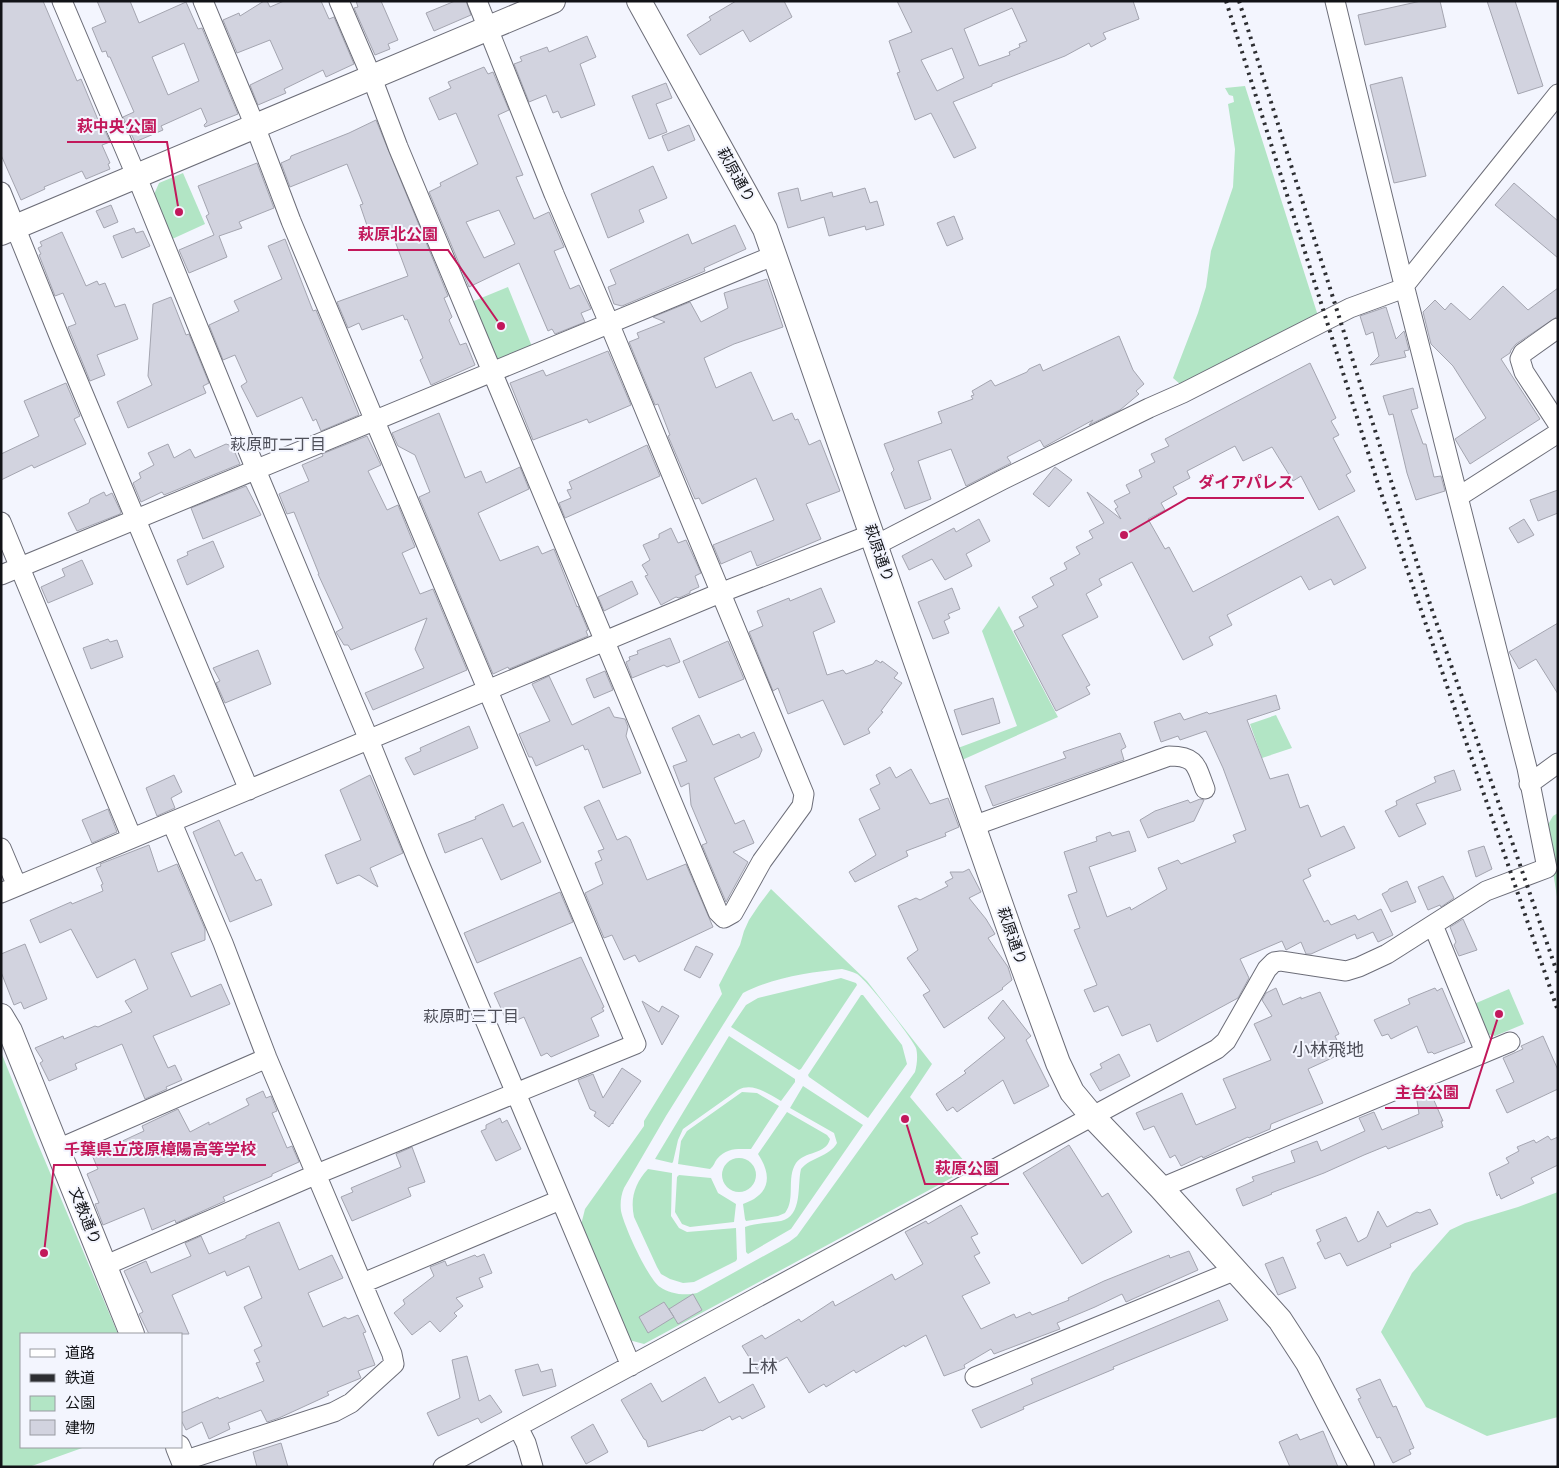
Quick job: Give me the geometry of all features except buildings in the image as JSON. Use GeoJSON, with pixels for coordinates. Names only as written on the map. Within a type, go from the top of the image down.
{"type":"FeatureCollection","features":[{"type":"Feature","properties":{"kind":"street"},"geometry":{"type":"LineString","coordinates":[[62,1],[418,861],[560,1200],[632,1366]]}},
{"type":"Feature","properties":{"kind":"street"},"geometry":{"type":"LineString","coordinates":[[104,1266],[317,1174],[636,1044],[291,221],[255,126],[203,1]]}},
{"type":"Feature","properties":{"kind":"street"},"geometry":{"type":"LineString","coordinates":[[340,1],[398,147],[718,912],[724,918],[733,913],[762,861],[802,806],[804,794],[554,194],[477,1]]}},
{"type":"Feature","properties":{"kind":"street"},"geometry":{"type":"LineString","coordinates":[[9,230],[553,1]]}},
{"type":"Feature","properties":{"kind":"street","name":"萩原通り"},"geometry":{"type":"LineString","coordinates":[[639,1],[765,229],[973,826],[1058,1063],[1072,1092],[1280,1320],[1308,1363],[1362,1467]]}},
{"type":"Feature","properties":{"kind":"street"},"geometry":{"type":"LineString","coordinates":[[443,1467],[1221,1045],[1226,1041],[1267,969],[1274,962],[1281,960],[1346,971],[1387,954],[1486,891],[1547,868],[1530,784],[1404,286],[1336,1]]}},
{"type":"Feature","properties":{"kind":"street"},"geometry":{"type":"LineString","coordinates":[[1,848],[9,890],[720,593],[874,539],[1183,393],[1350,308],[1399,290],[1558,94]]}},
{"type":"Feature","properties":{"kind":"street"},"geometry":{"type":"LineString","coordinates":[[1,192],[9,230],[62,343],[249,790]]}},
{"type":"Feature","properties":{"kind":"street"},"geometry":{"type":"LineString","coordinates":[[1,575],[775,255]]}},
{"type":"Feature","properties":{"kind":"street"},"geometry":{"type":"LineString","coordinates":[[1558,328],[1523,353],[1520,359],[1524,372],[1558,424]]}},
{"type":"Feature","properties":{"kind":"street"},"geometry":{"type":"LineString","coordinates":[[1458,497],[1558,433]]}},
{"type":"Feature","properties":{"kind":"street"},"geometry":{"type":"LineString","coordinates":[[1,522],[132,838]]}},
{"type":"Feature","properties":{"kind":"street"},"geometry":{"type":"LineString","coordinates":[[973,826],[1169,756],[1184,756],[1196,766],[1205,790]]}},
{"type":"Feature","properties":{"kind":"street"},"geometry":{"type":"LineString","coordinates":[[1530,784],[1558,763]]}},
{"type":"Feature","properties":{"kind":"street"},"geometry":{"type":"LineString","coordinates":[[172,823],[363,1283],[392,1354],[394,1364],[351,1403],[334,1412],[182,1458]]}},
{"type":"Feature","properties":{"kind":"street"},"geometry":{"type":"LineString","coordinates":[[1433,925],[1485,1052]]}},
{"type":"Feature","properties":{"kind":"street","name":"文教通り"},"geometry":{"type":"LineString","coordinates":[[1,1016],[10,1031],[132,1333]]}},
{"type":"Feature","properties":{"kind":"street"},"geometry":{"type":"LineString","coordinates":[[1161,1188],[1510,1042]]}},
{"type":"Feature","properties":{"kind":"street"},"geometry":{"type":"LineString","coordinates":[[58,1149],[268,1058]]}},
{"type":"Feature","properties":{"kind":"street"},"geometry":{"type":"LineString","coordinates":[[363,1283],[560,1200]]}},
{"type":"Feature","properties":{"kind":"street"},"geometry":{"type":"LineString","coordinates":[[975,1378],[1236,1270]]}},
{"type":"Feature","properties":{"kind":"street"},"geometry":{"type":"LineString","coordinates":[[518,1427],[526,1443],[533,1467]]}},
{"type":"Feature","properties":{"kind":"green space"},"geometry":{"type":"Polygon","coordinates":[[[1245,86],[1319,319],[1180,384],[1173,378],[1198,313],[1206,287],[1211,251],[1233,187],[1235,149],[1228,104],[1234,102],[1233,96],[1229,95],[1225,88],[1245,86]]]}},
{"type":"Feature","properties":{"kind":"green space"},"geometry":{"type":"Polygon","coordinates":[[[183,173],[205,224],[170,240],[152,199],[159,183],[183,173]]]}},
{"type":"Feature","properties":{"kind":"green space"},"geometry":{"type":"Polygon","coordinates":[[[508,287],[533,349],[502,362],[492,358],[469,303],[508,287]]]}},
{"type":"Feature","properties":{"kind":"green space"},"geometry":{"type":"Polygon","coordinates":[[[999,606],[1058,717],[962,760],[958,748],[1017,726],[982,631],[999,606]]]}},
{"type":"Feature","properties":{"kind":"green space"},"geometry":{"type":"Polygon","coordinates":[[[1276,715],[1292,748],[1262,758],[1250,724],[1276,715]]]}},
{"type":"Feature","properties":{"kind":"green space"},"geometry":{"type":"Polygon","coordinates":[[[1558,813],[1558,903],[1546,828],[1553,816],[1558,813]]]}},
{"type":"Feature","properties":{"kind":"green space"},"geometry":{"type":"Polygon","coordinates":[[[771,889],[867,981],[932,1064],[910,1097],[970,1168],[644,1344],[629,1340],[581,1225],[585,1209],[644,1126],[644,1121],[722,994],[719,985],[740,945],[749,920],[771,889]],[[842,969],[791,976],[766,983],[743,993],[666,1116],[624,1188],[621,1196],[623,1218],[637,1252],[649,1274],[660,1287],[678,1294],[697,1293],[797,1236],[915,1072],[917,1051],[913,1042],[862,978],[857,974],[842,969]]]}},
{"type":"Feature","properties":{"kind":"green space"},"geometry":{"type":"Polygon","coordinates":[[[841,978],[857,985],[799,1070],[731,1027],[746,1005],[758,998],[841,978]]]}},
{"type":"Feature","properties":{"kind":"green space"},"geometry":{"type":"Polygon","coordinates":[[[1509,989],[1524,1024],[1495,1036],[1487,1034],[1474,1004],[1509,989]]]}},
{"type":"Feature","properties":{"kind":"green space"},"geometry":{"type":"Polygon","coordinates":[[[861,995],[863,995],[902,1045],[907,1064],[868,1118],[808,1075],[861,995]]]}},
{"type":"Feature","properties":{"kind":"green space"},"geometry":{"type":"Polygon","coordinates":[[[729,1036],[795,1079],[795,1082],[781,1101],[755,1088],[749,1087],[738,1090],[683,1129],[672,1163],[655,1159],[729,1036]]]}},
{"type":"Feature","properties":{"kind":"green space"},"geometry":{"type":"Polygon","coordinates":[[[1,1052],[118,1333],[20,1333],[20,1448],[82,1448],[29,1467],[1,1467],[1,1052]]]}},
{"type":"Feature","properties":{"kind":"green space"},"geometry":{"type":"Polygon","coordinates":[[[803,1086],[863,1125],[791,1229],[748,1254],[746,1252],[745,1227],[781,1221],[788,1218],[796,1207],[801,1169],[834,1148],[837,1143],[834,1133],[790,1108],[803,1086]]]}},
{"type":"Feature","properties":{"kind":"green space"},"geometry":{"type":"Polygon","coordinates":[[[742,1092],[757,1093],[779,1106],[751,1149],[725,1152],[710,1169],[678,1164],[681,1141],[687,1131],[742,1092]]]}},
{"type":"Feature","properties":{"kind":"green space"},"geometry":{"type":"Polygon","coordinates":[[[787,1112],[827,1135],[830,1139],[824,1148],[804,1156],[796,1163],[792,1175],[790,1201],[785,1213],[778,1216],[746,1221],[743,1204],[753,1200],[760,1194],[764,1189],[767,1178],[758,1154],[787,1112]]]}},
{"type":"Feature","properties":{"kind":"green space"},"geometry":{"type":"Polygon","coordinates":[[[739,1158],[746,1159],[751,1163],[755,1168],[755,1182],[751,1187],[746,1191],[739,1192],[732,1191],[727,1187],[723,1182],[722,1175],[723,1168],[727,1163],[732,1159],[739,1158]]]}},
{"type":"Feature","properties":{"kind":"green space"},"geometry":{"type":"Polygon","coordinates":[[[648,1169],[672,1173],[671,1216],[679,1228],[687,1232],[736,1228],[736,1261],[694,1282],[683,1283],[661,1274],[634,1217],[633,1210],[633,1197],[637,1185],[648,1169]]]}},
{"type":"Feature","properties":{"kind":"green space"},"geometry":{"type":"Polygon","coordinates":[[[679,1175],[711,1178],[718,1193],[736,1204],[734,1222],[690,1227],[682,1224],[675,1212],[677,1177],[679,1175]]]}},
{"type":"Feature","properties":{"kind":"green space"},"geometry":{"type":"Polygon","coordinates":[[[1558,1192],[1558,1417],[1487,1436],[1426,1407],[1381,1332],[1412,1273],[1450,1230],[1465,1223],[1518,1207],[1558,1192]]]}},
{"type":"Feature","properties":{"kind":"railway"},"geometry":{"type":"LineString","coordinates":[[1226,1],[1378,484],[1558,1011]]}},
{"type":"Feature","properties":{"kind":"railway"},"geometry":{"type":"LineString","coordinates":[[1239,1],[1431,607],[1558,975]]}},
{"type":"Feature","properties":{"kind":"place","name":"萩中央公園"},"geometry":{"type":"Point","coordinates":[179,212]}},
{"type":"Feature","properties":{"kind":"place","name":"萩原北公園"},"geometry":{"type":"Point","coordinates":[501,326]}},
{"type":"Feature","properties":{"kind":"place","name":"ダイアパレス"},"geometry":{"type":"Point","coordinates":[1124,535]}},
{"type":"Feature","properties":{"kind":"place","name":"主台公園"},"geometry":{"type":"Point","coordinates":[1499,1014]}},
{"type":"Feature","properties":{"kind":"place","name":"萩原公園"},"geometry":{"type":"Point","coordinates":[905,1119]}},
{"type":"Feature","properties":{"kind":"place","name":"千葉県立茂原樟陽高等学校"},"geometry":{"type":"Point","coordinates":[44,1253]}},
{"type":"Feature","properties":{"kind":"district","name":"萩原町二丁目"},"geometry":{"type":"Point","coordinates":[278,444]}},
{"type":"Feature","properties":{"kind":"district","name":"萩原町三丁目"},"geometry":{"type":"Point","coordinates":[471,1016]}},
{"type":"Feature","properties":{"kind":"district","name":"小林飛地"},"geometry":{"type":"Point","coordinates":[1328,1050]}},
{"type":"Feature","properties":{"kind":"district","name":"上林"},"geometry":{"type":"Point","coordinates":[760,1367]}}]}
